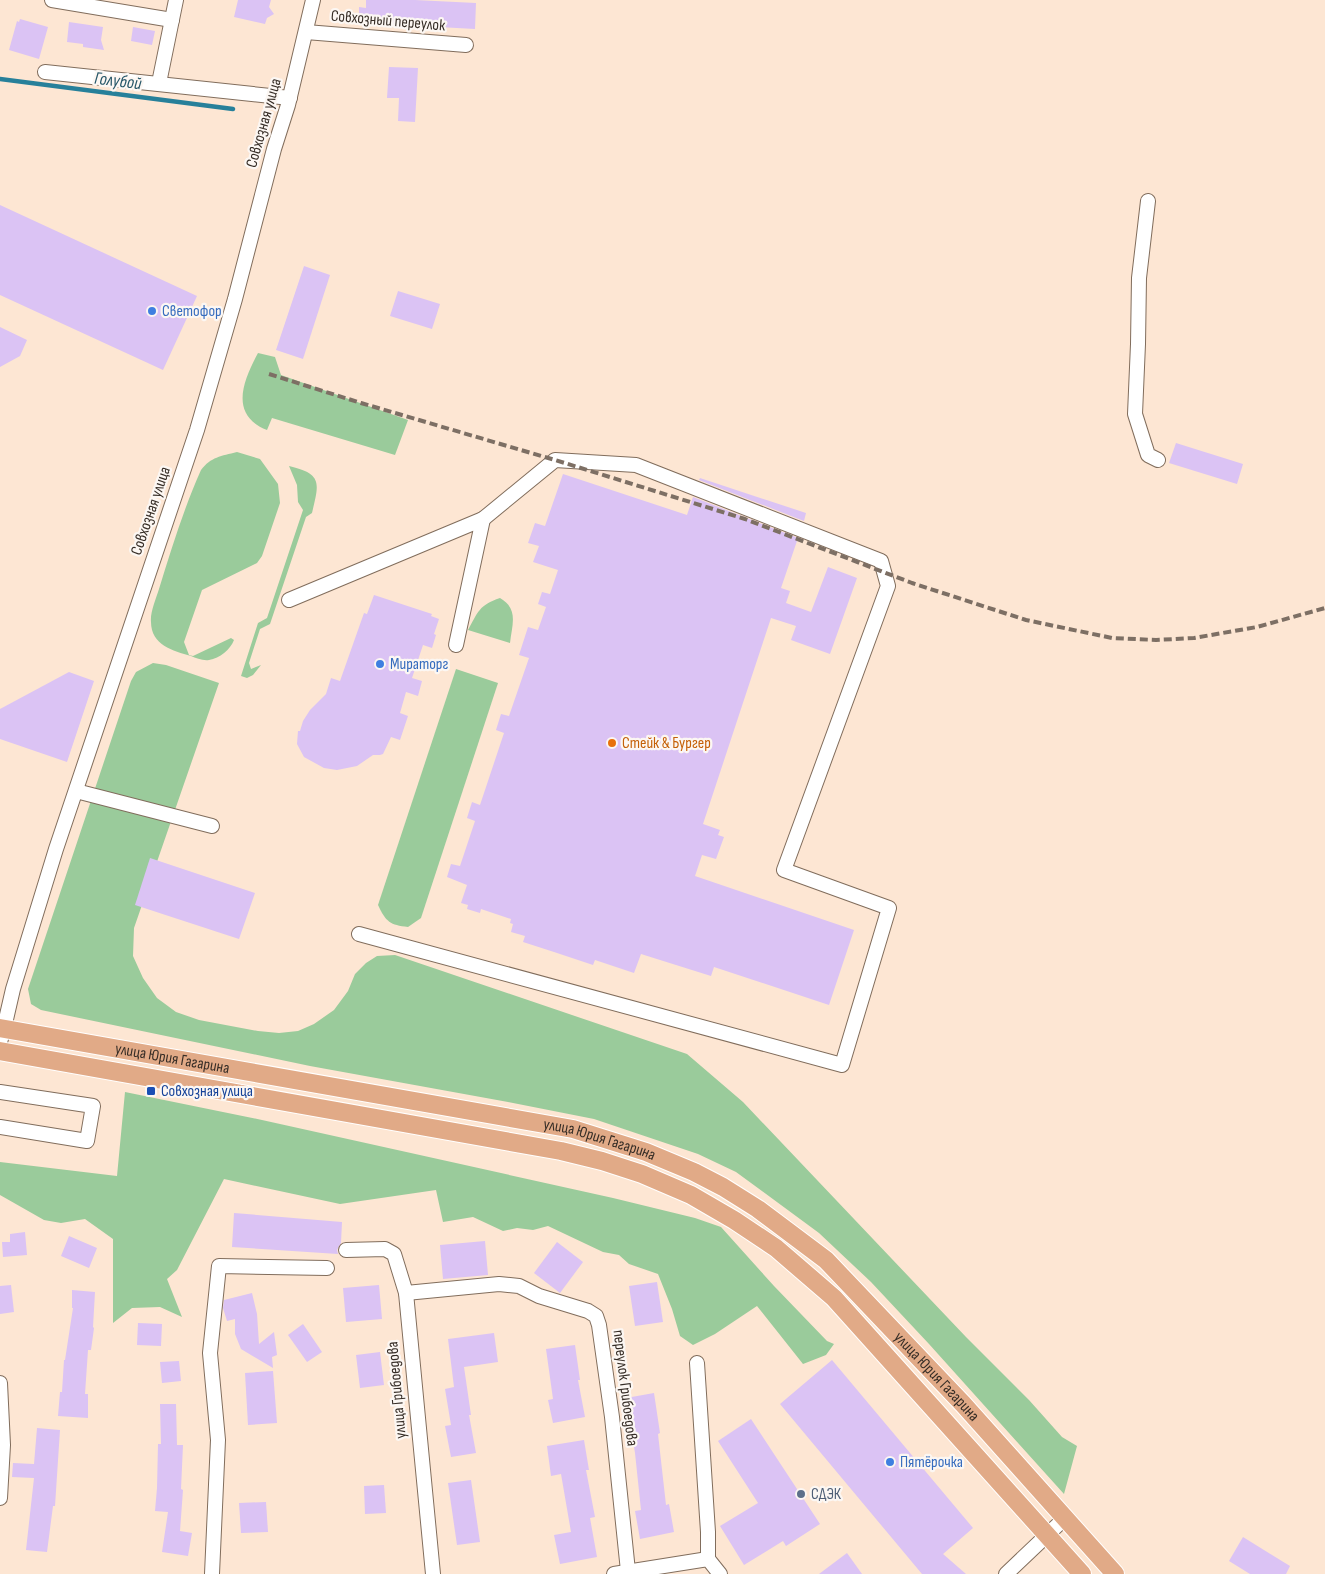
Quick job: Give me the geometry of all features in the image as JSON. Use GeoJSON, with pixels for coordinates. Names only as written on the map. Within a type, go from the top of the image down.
{"type":"FeatureCollection","features":[{"type":"Feature","properties":{"kind":"main road","name":"улица Юрия Гагарина"},"geometry":{"type":"LineString","coordinates":[[1,1033],[152,1054],[573,1130],[646,1152],[694,1172],[723,1187],[758,1209],[826,1260],[957,1397],[1115,1574]]}},
{"type":"Feature","properties":{"kind":"main road","name":"улица Юрия Гагарина"},"geometry":{"type":"LineString","coordinates":[[0,1052],[561,1151],[602,1161],[642,1174],[691,1195],[734,1220],[776,1248],[834,1298],[1082,1574]]}},
{"type":"Feature","properties":{"kind":"street"},"geometry":{"type":"LineString","coordinates":[[52,0],[172,20]]}},
{"type":"Feature","properties":{"kind":"street"},"geometry":{"type":"LineString","coordinates":[[159,83],[176,0]]}},
{"type":"Feature","properties":{"kind":"street","name":"Совхозная улица"},"geometry":{"type":"LineString","coordinates":[[1,1033],[13,989],[76,792],[197,430],[235,299],[274,149],[290,98],[313,0]]}},
{"type":"Feature","properties":{"kind":"street","name":"Совхозный переулок"},"geometry":{"type":"LineString","coordinates":[[306,32],[466,45]]}},
{"type":"Feature","properties":{"kind":"street"},"geometry":{"type":"LineString","coordinates":[[45,72],[290,98]]}},
{"type":"Feature","properties":{"kind":"street"},"geometry":{"type":"LineString","coordinates":[[1148,201],[1140,278],[1134,414],[1148,455],[1158,460]]}},
{"type":"Feature","properties":{"kind":"street"},"geometry":{"type":"LineString","coordinates":[[289,600],[483,519],[555,460],[636,465],[881,561],[888,586],[784,870],[889,908],[842,1065],[359,934]]}},
{"type":"Feature","properties":{"kind":"street"},"geometry":{"type":"LineString","coordinates":[[456,646],[483,519]]}},
{"type":"Feature","properties":{"kind":"street"},"geometry":{"type":"LineString","coordinates":[[76,792],[212,826]]}},
{"type":"Feature","properties":{"kind":"street"},"geometry":{"type":"LineString","coordinates":[[0,1092],[93,1106],[88,1141],[0,1127]]}},
{"type":"Feature","properties":{"kind":"street","name":"улица Грибоедова"},"geometry":{"type":"LineString","coordinates":[[346,1250],[385,1249],[394,1254],[406,1292],[433,1574]]}},
{"type":"Feature","properties":{"kind":"street"},"geometry":{"type":"LineString","coordinates":[[212,1574],[218,1440],[210,1353],[219,1266],[327,1268]]}},
{"type":"Feature","properties":{"kind":"street","name":"переулок Грибоедова"},"geometry":{"type":"LineString","coordinates":[[406,1292],[499,1284],[519,1286],[539,1296],[588,1311],[596,1316],[599,1325],[612,1417],[628,1571]]}},
{"type":"Feature","properties":{"kind":"street"},"geometry":{"type":"LineString","coordinates":[[697,1363],[708,1532],[708,1559],[720,1574]]}},
{"type":"Feature","properties":{"kind":"street"},"geometry":{"type":"LineString","coordinates":[[0,1383],[3,1445],[0,1498]]}},
{"type":"Feature","properties":{"kind":"street"},"geometry":{"type":"LineString","coordinates":[[1006,1574],[1065,1518]]}},
{"type":"Feature","properties":{"kind":"street"},"geometry":{"type":"LineString","coordinates":[[614,1574],[708,1559]]}},
{"type":"Feature","properties":{"kind":"green space"},"geometry":{"type":"Polygon","coordinates":[[[258,353],[275,357],[281,375],[408,420],[395,455],[272,418],[267,430],[255,424],[247,416],[243,406],[243,396],[244,386],[258,353]]]}},
{"type":"Feature","properties":{"kind":"green space"},"geometry":{"type":"Polygon","coordinates":[[[237,452],[260,459],[278,484],[280,503],[262,556],[257,563],[202,590],[184,642],[189,655],[193,656],[231,638],[234,640],[230,647],[221,655],[213,659],[202,660],[177,652],[159,642],[152,630],[151,614],[178,529],[201,470],[221,456],[237,452]]]}},
{"type":"Feature","properties":{"kind":"green space"},"geometry":{"type":"Polygon","coordinates":[[[289,466],[308,472],[313,476],[317,487],[316,494],[312,513],[306,517],[270,624],[260,629],[249,663],[251,669],[261,665],[253,675],[247,678],[241,676],[258,623],[267,618],[303,510],[298,502],[297,485],[289,466]]]}},
{"type":"Feature","properties":{"kind":"green space"},"geometry":{"type":"Polygon","coordinates":[[[500,598],[506,602],[512,612],[513,624],[510,643],[468,630],[483,606],[500,598]]]}},
{"type":"Feature","properties":{"kind":"green space"},"geometry":{"type":"Polygon","coordinates":[[[153,663],[166,665],[219,683],[134,928],[133,956],[143,978],[157,998],[176,1012],[199,1020],[258,1031],[279,1033],[298,1031],[314,1024],[334,1010],[348,991],[355,974],[366,963],[377,956],[395,955],[687,1054],[743,1102],[966,1337],[1029,1400],[1062,1437],[1077,1446],[1064,1494],[871,1282],[819,1233],[736,1172],[698,1154],[594,1119],[310,1066],[41,1010],[31,1004],[28,989],[131,681],[136,672],[153,663]]]}},
{"type":"Feature","properties":{"kind":"green space"},"geometry":{"type":"Polygon","coordinates":[[[456,669],[498,683],[421,918],[408,927],[397,925],[386,919],[378,905],[456,669]]]}},
{"type":"Feature","properties":{"kind":"green space"},"geometry":{"type":"Polygon","coordinates":[[[125,1092],[262,1120],[613,1198],[695,1218],[721,1227],[827,1341],[834,1344],[826,1355],[803,1364],[757,1306],[715,1334],[693,1345],[680,1336],[658,1274],[629,1264],[619,1255],[603,1252],[548,1226],[533,1230],[517,1228],[503,1231],[473,1217],[443,1222],[436,1190],[340,1204],[224,1179],[177,1270],[167,1279],[182,1317],[160,1307],[132,1308],[113,1323],[113,1239],[85,1219],[61,1223],[44,1220],[0,1195],[0,1162],[117,1176],[125,1092]]]}},
{"type":"Feature","properties":{"kind":"building"},"geometry":{"type":"Polygon","coordinates":[[[238,0],[271,0],[269,7],[274,14],[267,18],[265,24],[234,17],[238,0]]]}},
{"type":"Feature","properties":{"kind":"building"},"geometry":{"type":"Polygon","coordinates":[[[366,0],[476,3],[475,29],[365,23],[365,20],[359,20],[359,7],[366,8],[366,0]]]}},
{"type":"Feature","properties":{"kind":"building"},"geometry":{"type":"Polygon","coordinates":[[[20,19],[48,27],[39,59],[9,50],[17,21],[19,22],[20,19]]]}},
{"type":"Feature","properties":{"kind":"building"},"geometry":{"type":"Polygon","coordinates":[[[69,22],[103,27],[101,40],[104,50],[83,47],[83,44],[67,42],[69,22]]]}},
{"type":"Feature","properties":{"kind":"building"},"geometry":{"type":"Polygon","coordinates":[[[133,27],[155,31],[152,45],[131,41],[133,27]]]}},
{"type":"Feature","properties":{"kind":"building"},"geometry":{"type":"Polygon","coordinates":[[[389,67],[418,68],[415,122],[398,121],[399,98],[387,98],[389,67]]]}},
{"type":"Feature","properties":{"kind":"building"},"geometry":{"type":"Polygon","coordinates":[[[0,205],[197,296],[163,370],[0,295],[0,205]]]}},
{"type":"Feature","properties":{"kind":"building"},"geometry":{"type":"Polygon","coordinates":[[[304,266],[330,275],[303,359],[276,350],[304,266]]]}},
{"type":"Feature","properties":{"kind":"building"},"geometry":{"type":"Polygon","coordinates":[[[398,291],[440,304],[432,329],[390,316],[398,291]]]}},
{"type":"Feature","properties":{"kind":"building"},"geometry":{"type":"Polygon","coordinates":[[[0,327],[27,340],[20,356],[0,367],[0,327]]]}},
{"type":"Feature","properties":{"kind":"building"},"geometry":{"type":"Polygon","coordinates":[[[1176,443],[1243,464],[1237,484],[1169,463],[1176,443]]]}},
{"type":"Feature","properties":{"kind":"building"},"geometry":{"type":"Polygon","coordinates":[[[563,474],[687,515],[693,497],[798,538],[781,588],[790,591],[786,603],[811,612],[828,567],[857,578],[830,654],[791,640],[796,626],[771,618],[703,824],[720,830],[718,835],[724,837],[716,859],[702,855],[695,876],[854,930],[829,1005],[714,967],[711,976],[641,954],[634,973],[595,960],[593,965],[523,942],[525,936],[511,932],[513,924],[510,923],[511,919],[481,909],[480,913],[467,909],[468,905],[461,903],[467,885],[447,877],[451,864],[460,866],[475,821],[467,818],[472,802],[480,805],[504,733],[496,730],[501,714],[509,716],[529,658],[519,655],[528,627],[538,630],[546,607],[538,604],[542,592],[550,594],[558,570],[533,562],[539,546],[528,543],[535,523],[545,526],[563,474]]]}},
{"type":"Feature","properties":{"kind":"building"},"geometry":{"type":"Polygon","coordinates":[[[700,478],[806,513],[804,521],[699,480],[700,478]]]}},
{"type":"Feature","properties":{"kind":"building"},"geometry":{"type":"Polygon","coordinates":[[[374,595],[432,614],[431,616],[439,619],[434,634],[436,635],[432,648],[423,645],[412,678],[422,681],[418,696],[406,692],[400,713],[408,716],[400,740],[391,737],[383,754],[373,755],[357,766],[337,770],[324,768],[304,757],[297,744],[298,731],[300,731],[303,721],[310,710],[326,694],[331,678],[340,681],[364,613],[367,614],[374,595]]]}},
{"type":"Feature","properties":{"kind":"building"},"geometry":{"type":"Polygon","coordinates":[[[69,672],[94,681],[67,762],[0,739],[0,709],[69,672]]]}},
{"type":"Feature","properties":{"kind":"building"},"geometry":{"type":"Polygon","coordinates":[[[150,858],[255,893],[239,939],[135,905],[150,858]]]}},
{"type":"Feature","properties":{"kind":"building"},"geometry":{"type":"Polygon","coordinates":[[[234,1213],[342,1222],[341,1243],[337,1250],[338,1254],[232,1247],[234,1213]]]}},
{"type":"Feature","properties":{"kind":"building"},"geometry":{"type":"Polygon","coordinates":[[[25,1232],[27,1255],[3,1257],[2,1242],[10,1242],[10,1234],[25,1232]]]}},
{"type":"Feature","properties":{"kind":"building"},"geometry":{"type":"Polygon","coordinates":[[[69,1236],[97,1248],[89,1268],[61,1256],[69,1236]]]}},
{"type":"Feature","properties":{"kind":"building"},"geometry":{"type":"Polygon","coordinates":[[[485,1241],[488,1275],[443,1279],[440,1245],[485,1241]]]}},
{"type":"Feature","properties":{"kind":"building"},"geometry":{"type":"Polygon","coordinates":[[[557,1242],[583,1262],[560,1293],[534,1273],[557,1242]]]}},
{"type":"Feature","properties":{"kind":"building"},"geometry":{"type":"Polygon","coordinates":[[[657,1282],[663,1322],[635,1326],[629,1286],[657,1282]]]}},
{"type":"Feature","properties":{"kind":"building"},"geometry":{"type":"Polygon","coordinates":[[[11,1285],[14,1312],[0,1314],[0,1286],[11,1285]]]}},
{"type":"Feature","properties":{"kind":"building"},"geometry":{"type":"Polygon","coordinates":[[[379,1285],[382,1319],[346,1322],[343,1288],[379,1285]]]}},
{"type":"Feature","properties":{"kind":"building"},"geometry":{"type":"Polygon","coordinates":[[[72,1290],[95,1292],[94,1328],[91,1350],[88,1350],[85,1394],[88,1394],[88,1418],[58,1416],[64,1360],[73,1308],[72,1290]]]}},
{"type":"Feature","properties":{"kind":"building"},"geometry":{"type":"Polygon","coordinates":[[[252,1293],[257,1314],[259,1344],[274,1332],[277,1355],[272,1357],[273,1368],[241,1349],[235,1334],[235,1319],[227,1321],[223,1308],[224,1300],[252,1293]]]}},
{"type":"Feature","properties":{"kind":"building"},"geometry":{"type":"Polygon","coordinates":[[[138,1323],[162,1324],[161,1346],[137,1345],[138,1323]]]}},
{"type":"Feature","properties":{"kind":"building"},"geometry":{"type":"Polygon","coordinates":[[[303,1324],[322,1352],[307,1362],[288,1335],[303,1324]]]}},
{"type":"Feature","properties":{"kind":"building"},"geometry":{"type":"Polygon","coordinates":[[[494,1333],[498,1362],[464,1367],[471,1415],[469,1415],[476,1453],[451,1457],[445,1426],[451,1425],[445,1389],[454,1387],[448,1339],[494,1333]]]}},
{"type":"Feature","properties":{"kind":"building"},"geometry":{"type":"Polygon","coordinates":[[[575,1345],[580,1380],[578,1380],[585,1417],[553,1423],[548,1400],[553,1399],[546,1349],[575,1345]]]}},
{"type":"Feature","properties":{"kind":"building"},"geometry":{"type":"Polygon","coordinates":[[[380,1352],[384,1385],[360,1388],[356,1355],[380,1352]]]}},
{"type":"Feature","properties":{"kind":"building"},"geometry":{"type":"Polygon","coordinates":[[[832,1360],[973,1528],[943,1554],[966,1574],[922,1574],[780,1404],[832,1360]]]}},
{"type":"Feature","properties":{"kind":"building"},"geometry":{"type":"Polygon","coordinates":[[[179,1361],[181,1381],[162,1383],[160,1362],[179,1361]]]}},
{"type":"Feature","properties":{"kind":"building"},"geometry":{"type":"Polygon","coordinates":[[[273,1371],[277,1423],[248,1425],[245,1373],[273,1371]]]}},
{"type":"Feature","properties":{"kind":"building"},"geometry":{"type":"Polygon","coordinates":[[[654,1393],[660,1433],[658,1434],[666,1505],[669,1504],[674,1532],[640,1539],[635,1511],[641,1510],[635,1453],[626,1398],[654,1393]]]}},
{"type":"Feature","properties":{"kind":"building"},"geometry":{"type":"Polygon","coordinates":[[[160,1404],[176,1404],[177,1445],[183,1445],[181,1489],[183,1490],[180,1531],[192,1533],[188,1556],[162,1552],[168,1512],[155,1511],[158,1444],[161,1444],[160,1404]]]}},
{"type":"Feature","properties":{"kind":"building"},"geometry":{"type":"Polygon","coordinates":[[[751,1419],[820,1524],[786,1546],[783,1541],[744,1565],[720,1526],[758,1503],[718,1441],[751,1419]]]}},
{"type":"Feature","properties":{"kind":"building"},"geometry":{"type":"Polygon","coordinates":[[[37,1428],[60,1430],[55,1506],[53,1506],[47,1552],[26,1550],[34,1478],[12,1477],[13,1463],[34,1464],[37,1428]]]}},
{"type":"Feature","properties":{"kind":"building"},"geometry":{"type":"Polygon","coordinates":[[[584,1440],[589,1470],[586,1470],[595,1517],[590,1518],[597,1557],[560,1564],[554,1535],[571,1532],[561,1474],[551,1476],[547,1446],[584,1440]]]}},
{"type":"Feature","properties":{"kind":"building"},"geometry":{"type":"Polygon","coordinates":[[[471,1480],[480,1542],[457,1545],[448,1483],[471,1480]]]}},
{"type":"Feature","properties":{"kind":"building"},"geometry":{"type":"Polygon","coordinates":[[[384,1485],[386,1513],[365,1514],[364,1486],[384,1485]]]}},
{"type":"Feature","properties":{"kind":"building"},"geometry":{"type":"Polygon","coordinates":[[[266,1502],[268,1532],[241,1533],[239,1503],[266,1502]]]}},
{"type":"Feature","properties":{"kind":"building"},"geometry":{"type":"Polygon","coordinates":[[[1243,1537],[1290,1566],[1286,1574],[1250,1574],[1229,1561],[1243,1537]]]}},
{"type":"Feature","properties":{"kind":"building"},"geometry":{"type":"Polygon","coordinates":[[[847,1553],[862,1574],[819,1574],[847,1553]]]}},
{"type":"Feature","properties":{"kind":"waterway","name":"Голубой"},"geometry":{"type":"LineString","coordinates":[[0,79],[233,109]]}},
{"type":"Feature","properties":{"kind":"railway"},"geometry":{"type":"LineString","coordinates":[[269,374],[745,519],[912,583],[1026,620],[1112,638],[1156,640],[1194,638],[1257,627],[1325,608]]}},
{"type":"Feature","properties":{"kind":"place","name":"Светофор"},"geometry":{"type":"Point","coordinates":[152,311]}},
{"type":"Feature","properties":{"kind":"place","name":"Мираторг"},"geometry":{"type":"Point","coordinates":[380,664]}},
{"type":"Feature","properties":{"kind":"place","name":"Стейк & Бургер"},"geometry":{"type":"Point","coordinates":[612,743]}},
{"type":"Feature","properties":{"kind":"place","name":"Совхозная улица"},"geometry":{"type":"Point","coordinates":[151,1091]}},
{"type":"Feature","properties":{"kind":"place","name":"Пятёрочка"},"geometry":{"type":"Point","coordinates":[890,1462]}},
{"type":"Feature","properties":{"kind":"place","name":"СДЭК"},"geometry":{"type":"Point","coordinates":[801,1494]}}]}
